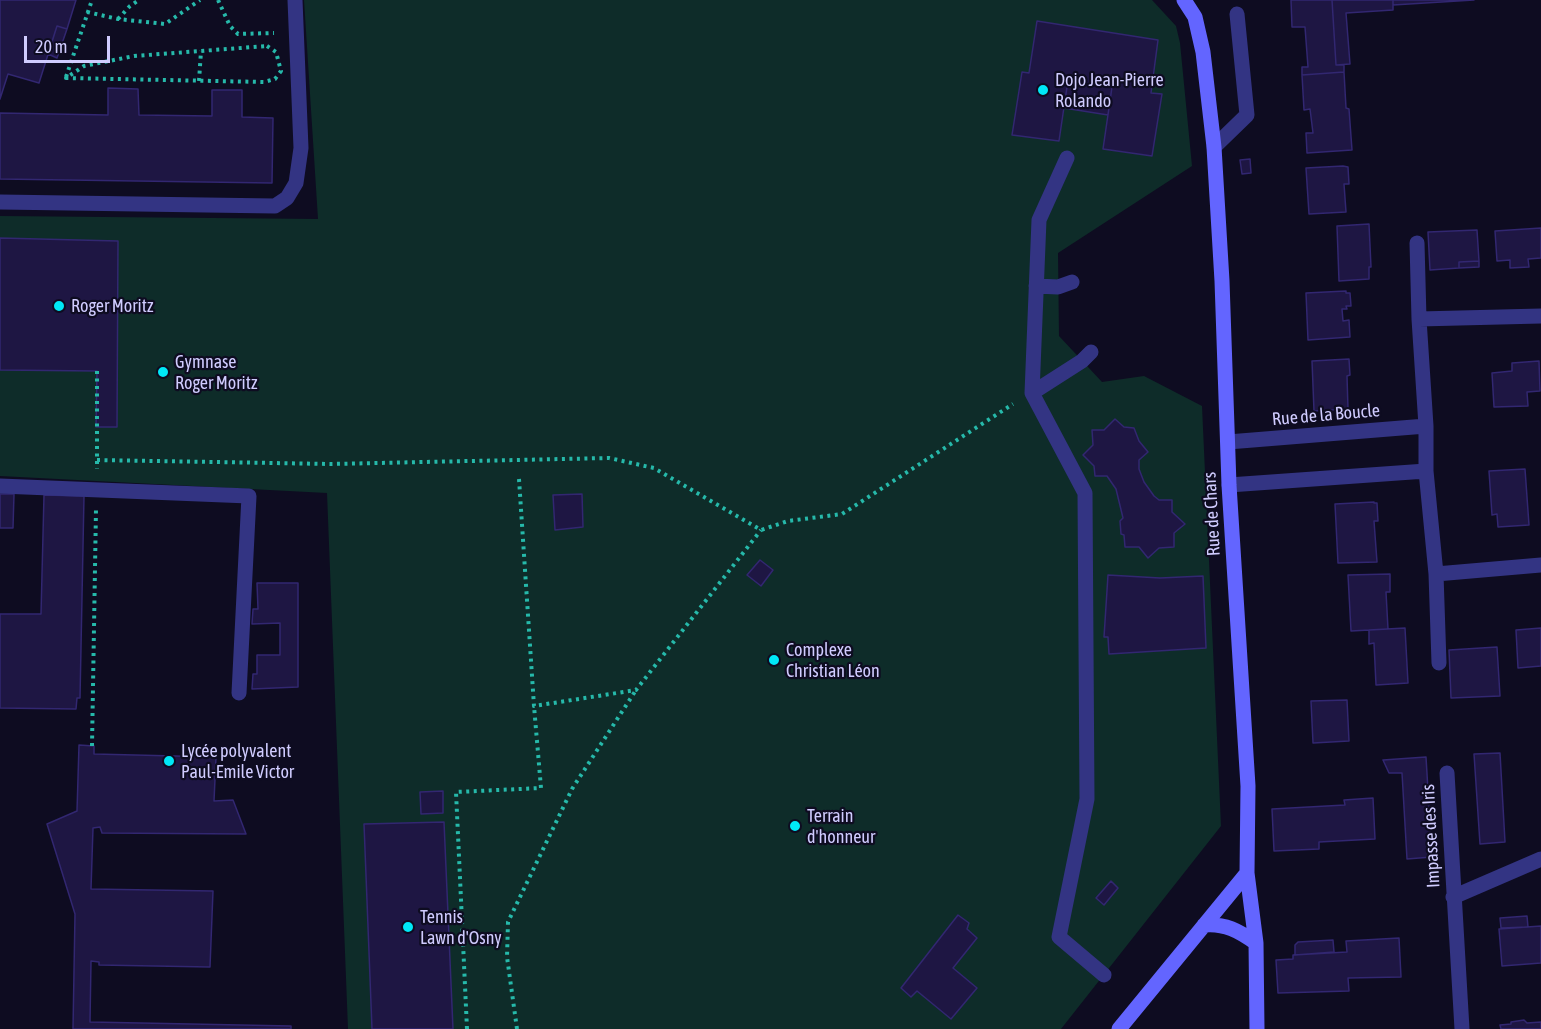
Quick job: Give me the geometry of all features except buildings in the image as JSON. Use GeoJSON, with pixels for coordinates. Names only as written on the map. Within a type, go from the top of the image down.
{"type":"FeatureCollection","features":[{"type":"Feature","properties":{"kind":"street"},"geometry":{"type":"LineString","coordinates":[[0,202],[275,206],[287,198],[296,183],[302,148],[295,0]]}},
{"type":"Feature","properties":{"kind":"street","name":"Rue de Chars"},"geometry":{"type":"LineString","coordinates":[[1185,0],[1195,17],[1203,52],[1214,147],[1222,281],[1229,485],[1248,786],[1247,873],[1256,943],[1257,1029]]}},
{"type":"Feature","properties":{"kind":"street"},"geometry":{"type":"LineString","coordinates":[[1214,147],[1247,115],[1237,14]]}},
{"type":"Feature","properties":{"kind":"street"},"geometry":{"type":"LineString","coordinates":[[1067,158],[1039,220],[1032,393],[1084,493],[1087,799],[1059,937],[1104,975]]}},
{"type":"Feature","properties":{"kind":"street"},"geometry":{"type":"LineString","coordinates":[[1417,243],[1426,471],[1436,574],[1439,663]]}},
{"type":"Feature","properties":{"kind":"street"},"geometry":{"type":"LineString","coordinates":[[1036,286],[1058,286],[1072,282]]}},
{"type":"Feature","properties":{"kind":"street"},"geometry":{"type":"LineString","coordinates":[[1419,319],[1541,316]]}},
{"type":"Feature","properties":{"kind":"street"},"geometry":{"type":"LineString","coordinates":[[1032,393],[1082,361],[1091,352]]}},
{"type":"Feature","properties":{"kind":"street","name":"Rue de la Boucle"},"geometry":{"type":"LineString","coordinates":[[1228,442],[1426,426]]}},
{"type":"Feature","properties":{"kind":"street"},"geometry":{"type":"LineString","coordinates":[[1229,485],[1426,471]]}},
{"type":"Feature","properties":{"kind":"street"},"geometry":{"type":"LineString","coordinates":[[0,486],[249,496],[239,693]]}},
{"type":"Feature","properties":{"kind":"street"},"geometry":{"type":"LineString","coordinates":[[1436,574],[1541,565]]}},
{"type":"Feature","properties":{"kind":"street","name":"Impasse des Iris"},"geometry":{"type":"LineString","coordinates":[[1448,773],[1462,1029]]}},
{"type":"Feature","properties":{"kind":"street","name":"Impasse des Iris"},"geometry":{"type":"LineString","coordinates":[[1453,897],[1541,859]]}},
{"type":"Feature","properties":{"kind":"street"},"geometry":{"type":"LineString","coordinates":[[1119,1029],[1247,873]]}},
{"type":"Feature","properties":{"kind":"street"},"geometry":{"type":"LineString","coordinates":[[1204,925],[1217,923],[1227,926],[1241,932],[1256,943]]}},
{"type":"Feature","properties":{"kind":"path"},"geometry":{"type":"LineString","coordinates":[[66,78],[92,0]]}},
{"type":"Feature","properties":{"kind":"path"},"geometry":{"type":"LineString","coordinates":[[118,19],[139,0]]}},
{"type":"Feature","properties":{"kind":"path"},"geometry":{"type":"LineString","coordinates":[[87,12],[118,19],[165,24],[200,0]]}},
{"type":"Feature","properties":{"kind":"path"},"geometry":{"type":"LineString","coordinates":[[218,0],[230,26],[238,34],[296,31]]}},
{"type":"Feature","properties":{"kind":"path"},"geometry":{"type":"LineString","coordinates":[[267,46],[276,52],[281,71],[275,79],[264,82],[66,78],[84,66],[134,56],[267,46]]}},
{"type":"Feature","properties":{"kind":"path"},"geometry":{"type":"LineString","coordinates":[[199,81],[201,51]]}},
{"type":"Feature","properties":{"kind":"path"},"geometry":{"type":"LineString","coordinates":[[92,746],[97,371]]}},
{"type":"Feature","properties":{"kind":"path"},"geometry":{"type":"LineString","coordinates":[[517,1029],[507,957],[508,922],[572,789],[636,690],[760,530],[788,521],[842,514],[1032,393]]}},
{"type":"Feature","properties":{"kind":"path"},"geometry":{"type":"LineString","coordinates":[[97,460],[331,464],[609,458],[654,468],[760,530]]}},
{"type":"Feature","properties":{"kind":"path"},"geometry":{"type":"LineString","coordinates":[[467,1029],[456,792],[541,788],[519,479]]}},
{"type":"Feature","properties":{"kind":"path"},"geometry":{"type":"LineString","coordinates":[[534,706],[636,690]]}},
{"type":"Feature","properties":{"kind":"green space","name":"Complexe Christian Léon"},"geometry":{"type":"Polygon","coordinates":[[[304,0],[1152,0],[1176,26],[1180,43],[1192,166],[1058,253],[1059,336],[1102,382],[1144,376],[1202,406],[1221,826],[1061,1029],[348,1029],[327,493],[0,476],[0,216],[318,219],[304,0]]]}},
{"type":"Feature","properties":{"kind":"place","name":"Dojo Jean-Pierre Rolando"},"geometry":{"type":"Point","coordinates":[1043,90]}},
{"type":"Feature","properties":{"kind":"place","name":"Roger Moritz"},"geometry":{"type":"Point","coordinates":[59,306]}},
{"type":"Feature","properties":{"kind":"place","name":"Gymnase Roger Moritz"},"geometry":{"type":"Point","coordinates":[163,372]}},
{"type":"Feature","properties":{"kind":"place","name":"Complexe Christian Léon"},"geometry":{"type":"Point","coordinates":[774,660]}},
{"type":"Feature","properties":{"kind":"place","name":"Lycée polyvalent Paul-Emile Victor"},"geometry":{"type":"Point","coordinates":[169,761]}},
{"type":"Feature","properties":{"kind":"place","name":"Terrain d'honneur"},"geometry":{"type":"Point","coordinates":[795,826]}},
{"type":"Feature","properties":{"kind":"place","name":"Tennis Lawn d'Osny"},"geometry":{"type":"Point","coordinates":[408,927]}}]}
